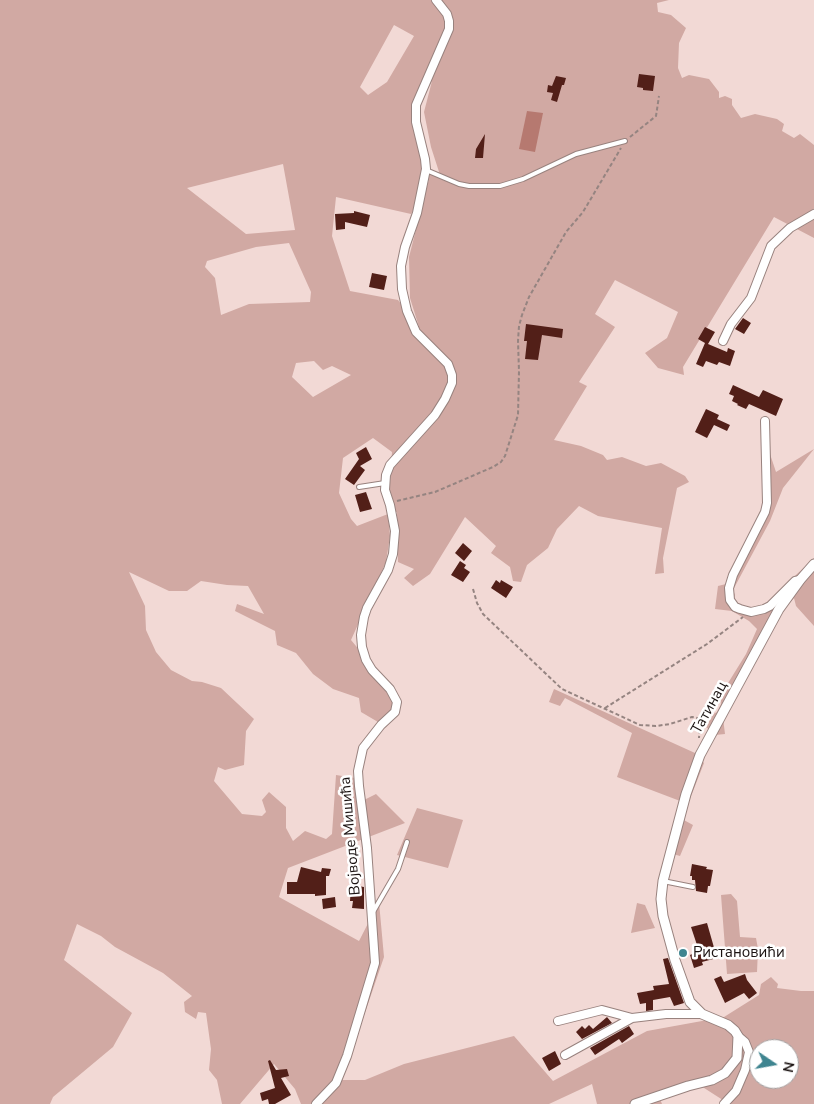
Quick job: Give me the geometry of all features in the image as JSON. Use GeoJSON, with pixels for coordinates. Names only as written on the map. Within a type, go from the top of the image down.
{"type":"FeatureCollection","features":[{"type":"Feature","properties":{"kind":"street"},"geometry":{"type":"LineString","coordinates":[[385,483],[390,465],[435,415],[452,383],[452,375],[448,364],[416,332],[407,311],[402,289],[401,266],[405,246],[417,213],[426,170],[416,122],[416,106],[449,29],[449,21],[446,14],[436,0]]}},
{"type":"Feature","properties":{"kind":"street"},"geometry":{"type":"LineString","coordinates":[[723,342],[731,324],[752,298],[772,246],[790,228],[814,214]]}},
{"type":"Feature","properties":{"kind":"street"},"geometry":{"type":"LineString","coordinates":[[765,421],[767,503],[765,512],[733,576],[730,600],[735,607],[751,612],[764,609],[770,606],[786,588],[795,581],[800,580]]}},
{"type":"Feature","properties":{"kind":"street","name":"Војводе Мишића"},"geometry":{"type":"LineString","coordinates":[[316,1104],[336,1083],[347,1056],[375,963],[367,848],[358,771],[363,748],[381,725],[395,712],[397,702],[390,689],[372,670],[366,660],[361,635],[367,608],[388,570],[393,554],[395,532],[385,483]]}},
{"type":"Feature","properties":{"kind":"street","name":"Татинац"},"geometry":{"type":"LineString","coordinates":[[702,1014],[690,1002],[675,960],[663,916],[661,899],[662,881],[686,794],[700,755],[779,609],[814,564]]}},
{"type":"Feature","properties":{"kind":"street"},"geometry":{"type":"LineString","coordinates":[[558,1021],[602,1010],[632,1018],[666,1014],[702,1014],[728,1025],[745,1042],[749,1052],[746,1070],[736,1091],[724,1104]]}},
{"type":"Feature","properties":{"kind":"street"},"geometry":{"type":"LineString","coordinates":[[565,1055],[632,1018]]}},
{"type":"Feature","properties":{"kind":"street"},"geometry":{"type":"LineString","coordinates":[[635,1104],[712,1080],[725,1073],[731,1068],[737,1058],[738,1036]]}},
{"type":"Feature","properties":{"kind":"lane"},"geometry":{"type":"LineString","coordinates":[[426,170],[459,184],[469,186],[500,186],[523,179],[576,154],[625,141]]}},
{"type":"Feature","properties":{"kind":"lane"},"geometry":{"type":"LineString","coordinates":[[359,487],[385,483]]}},
{"type":"Feature","properties":{"kind":"lane","name":"Војводе Мишића"},"geometry":{"type":"LineString","coordinates":[[372,914],[398,869],[407,842]]}},
{"type":"Feature","properties":{"kind":"lane"},"geometry":{"type":"LineString","coordinates":[[662,881],[693,887]]}},
{"type":"Feature","properties":{"kind":"path"},"geometry":{"type":"LineString","coordinates":[[390,505],[399,500],[435,492],[493,467],[501,462],[505,456],[518,415],[518,341],[522,315],[566,232],[584,212],[625,141],[656,116],[658,96]]}},
{"type":"Feature","properties":{"kind":"path"},"geometry":{"type":"LineString","coordinates":[[473,589],[483,614],[562,689],[640,725],[656,726],[692,717],[697,718],[700,723],[700,755]]}},
{"type":"Feature","properties":{"kind":"path"},"geometry":{"type":"LineString","coordinates":[[604,708],[707,644],[751,612]]}},
{"type":"Feature","properties":{"kind":"shaded area"},"geometry":{"type":"Polygon","coordinates":[[[0,0],[669,0],[657,3],[658,12],[671,15],[686,28],[679,43],[678,68],[682,78],[689,75],[709,79],[719,92],[719,98],[725,96],[732,99],[732,105],[741,118],[755,114],[777,119],[784,124],[782,131],[794,138],[800,134],[814,145],[814,238],[774,217],[683,367],[684,375],[658,368],[645,353],[667,338],[678,312],[615,280],[595,314],[615,327],[579,382],[587,386],[554,440],[581,446],[603,455],[607,460],[622,457],[646,466],[661,463],[685,476],[689,482],[677,488],[663,558],[664,573],[655,574],[662,528],[598,516],[579,506],[557,529],[548,548],[527,565],[521,582],[513,581],[510,567],[491,553],[496,546],[465,517],[430,574],[413,586],[404,578],[414,569],[398,562],[397,512],[388,514],[390,536],[386,562],[351,640],[400,699],[394,716],[378,722],[361,712],[359,698],[333,689],[313,674],[296,653],[277,645],[275,631],[235,611],[237,604],[264,614],[248,586],[201,581],[187,591],[169,591],[129,572],[145,606],[146,630],[156,652],[171,670],[192,681],[221,688],[254,719],[246,731],[244,765],[225,770],[218,767],[214,781],[242,814],[262,816],[266,812],[262,800],[269,792],[286,807],[286,828],[293,841],[305,831],[326,839],[332,834],[336,775],[355,778],[364,800],[376,794],[405,823],[288,868],[279,897],[359,941],[379,902],[384,957],[342,1080],[365,1080],[404,1064],[514,1036],[553,1081],[647,1031],[724,1017],[759,995],[761,984],[771,977],[778,984],[777,988],[814,991],[814,1104],[729,1104],[701,1086],[660,1099],[662,1104],[597,1104],[592,1084],[549,1104],[301,1104],[295,1089],[274,1064],[240,1104],[222,1104],[217,1080],[209,1070],[211,1049],[206,1013],[198,1012],[196,1019],[185,1012],[184,1002],[192,996],[163,973],[77,924],[64,960],[132,1013],[113,1047],[53,1097],[50,1104],[0,1104],[0,0]],[[394,25],[360,87],[368,95],[387,82],[414,36],[394,25]],[[432,81],[411,119],[429,175],[440,175],[431,147],[424,112],[432,81]],[[283,164],[187,188],[246,234],[295,230],[283,164]],[[429,179],[411,214],[336,197],[332,236],[350,291],[398,300],[419,327],[410,298],[409,257],[429,179]],[[289,243],[256,247],[207,261],[205,267],[215,278],[221,315],[249,304],[310,302],[311,292],[289,243]],[[314,361],[296,363],[292,377],[313,397],[351,375],[332,366],[323,370],[314,361]],[[373,438],[343,458],[339,493],[351,519],[357,526],[388,514],[392,452],[373,438]]]}},
{"type":"Feature","properties":{"kind":"shaded area"},"geometry":{"type":"Polygon","coordinates":[[[527,111],[543,113],[535,152],[519,149],[527,111]]]}},
{"type":"Feature","properties":{"kind":"shaded area"},"geometry":{"type":"Polygon","coordinates":[[[765,439],[776,472],[814,449],[783,488],[770,521],[733,590],[735,595],[733,605],[752,610],[764,605],[814,558],[814,626],[796,606],[794,598],[768,627],[723,718],[725,734],[715,735],[706,727],[706,718],[717,712],[721,704],[720,696],[746,654],[757,629],[749,621],[732,611],[715,609],[718,586],[726,584],[763,510],[765,439]]]}},
{"type":"Feature","properties":{"kind":"shaded area"},"geometry":{"type":"Polygon","coordinates":[[[554,689],[695,753],[704,763],[688,804],[617,777],[632,733],[565,698],[560,706],[549,702],[554,689]]]}},
{"type":"Feature","properties":{"kind":"shaded area"},"geometry":{"type":"Polygon","coordinates":[[[417,808],[463,820],[448,868],[397,855],[417,808]]]}},
{"type":"Feature","properties":{"kind":"shaded area"},"geometry":{"type":"Polygon","coordinates":[[[682,819],[693,825],[680,856],[673,854],[682,819]]]}},
{"type":"Feature","properties":{"kind":"shaded area"},"geometry":{"type":"Polygon","coordinates":[[[731,894],[737,901],[740,937],[756,938],[758,949],[757,972],[727,974],[721,895],[731,894]]]}},
{"type":"Feature","properties":{"kind":"shaded area"},"geometry":{"type":"Polygon","coordinates":[[[637,903],[645,905],[655,928],[631,933],[637,903]]]}},
{"type":"Feature","properties":{"kind":"building"},"geometry":{"type":"Polygon","coordinates":[[[639,74],[655,76],[653,91],[637,87],[639,74]]]}},
{"type":"Feature","properties":{"kind":"building"},"geometry":{"type":"Polygon","coordinates":[[[556,76],[566,78],[557,102],[551,100],[553,93],[547,92],[548,85],[552,86],[556,76]]]}},
{"type":"Feature","properties":{"kind":"building"},"geometry":{"type":"Polygon","coordinates":[[[485,134],[483,158],[475,158],[476,149],[485,134]]]}},
{"type":"Feature","properties":{"kind":"building"},"geometry":{"type":"Polygon","coordinates":[[[354,211],[370,215],[367,227],[345,222],[345,229],[336,230],[335,214],[354,213],[354,211]]]}},
{"type":"Feature","properties":{"kind":"building"},"geometry":{"type":"Polygon","coordinates":[[[372,273],[387,276],[384,290],[369,287],[372,273]]]}},
{"type":"Feature","properties":{"kind":"building"},"geometry":{"type":"Polygon","coordinates":[[[743,318],[751,323],[744,334],[735,329],[743,318]]]}},
{"type":"Feature","properties":{"kind":"building"},"geometry":{"type":"Polygon","coordinates":[[[526,324],[563,329],[562,338],[542,335],[538,360],[525,359],[527,341],[524,341],[526,324]]]}},
{"type":"Feature","properties":{"kind":"building"},"geometry":{"type":"Polygon","coordinates":[[[705,327],[715,332],[708,344],[727,352],[728,348],[735,351],[730,366],[719,362],[717,365],[706,361],[703,367],[696,364],[705,343],[698,339],[705,327]]]}},
{"type":"Feature","properties":{"kind":"building"},"geometry":{"type":"Polygon","coordinates":[[[733,385],[759,397],[763,390],[783,399],[776,416],[749,404],[746,409],[737,405],[732,401],[734,396],[729,394],[733,385]]]}},
{"type":"Feature","properties":{"kind":"building"},"geometry":{"type":"Polygon","coordinates":[[[706,409],[719,415],[717,419],[730,425],[727,431],[714,425],[707,438],[695,432],[706,409]]]}},
{"type":"Feature","properties":{"kind":"building"},"geometry":{"type":"Polygon","coordinates":[[[366,447],[372,459],[360,466],[365,470],[354,485],[345,479],[359,459],[356,453],[366,447]]]}},
{"type":"Feature","properties":{"kind":"building"},"geometry":{"type":"Polygon","coordinates":[[[366,492],[372,509],[360,512],[355,495],[366,492]]]}},
{"type":"Feature","properties":{"kind":"building"},"geometry":{"type":"Polygon","coordinates":[[[463,543],[472,551],[464,561],[455,553],[463,543]]]}},
{"type":"Feature","properties":{"kind":"building"},"geometry":{"type":"Polygon","coordinates":[[[460,561],[466,565],[464,568],[470,572],[463,582],[451,575],[460,561]]]}},
{"type":"Feature","properties":{"kind":"building"},"geometry":{"type":"Polygon","coordinates":[[[496,580],[500,583],[501,580],[513,587],[506,598],[491,588],[496,580]]]}},
{"type":"Feature","properties":{"kind":"building"},"geometry":{"type":"Polygon","coordinates":[[[692,864],[713,870],[707,893],[696,891],[695,880],[692,880],[692,876],[690,876],[692,864]]]}},
{"type":"Feature","properties":{"kind":"building"},"geometry":{"type":"Polygon","coordinates":[[[301,867],[321,872],[322,868],[331,869],[329,876],[326,876],[326,895],[287,894],[287,882],[297,882],[301,867]]]}},
{"type":"Feature","properties":{"kind":"building"},"geometry":{"type":"Polygon","coordinates":[[[351,885],[364,887],[364,909],[352,908],[353,901],[350,901],[351,885]]]}},
{"type":"Feature","properties":{"kind":"building"},"geometry":{"type":"Polygon","coordinates":[[[335,897],[336,907],[323,909],[322,899],[335,897]]]}},
{"type":"Feature","properties":{"kind":"building"},"geometry":{"type":"Polygon","coordinates":[[[707,923],[717,958],[702,962],[703,965],[694,968],[690,955],[699,951],[691,927],[707,923]]]}},
{"type":"Feature","properties":{"kind":"building"},"geometry":{"type":"Polygon","coordinates":[[[668,958],[684,1003],[674,1006],[670,997],[653,1000],[653,1010],[646,1011],[646,1003],[640,1004],[637,993],[654,990],[653,986],[669,984],[663,959],[668,958]]]}},
{"type":"Feature","properties":{"kind":"building"},"geometry":{"type":"Polygon","coordinates":[[[745,974],[747,980],[757,993],[749,999],[744,993],[725,1003],[714,979],[721,976],[724,982],[745,974]]]}},
{"type":"Feature","properties":{"kind":"building"},"geometry":{"type":"Polygon","coordinates":[[[607,1017],[612,1023],[582,1039],[576,1032],[582,1026],[585,1029],[589,1025],[593,1029],[607,1017]]]}},
{"type":"Feature","properties":{"kind":"building"},"geometry":{"type":"Polygon","coordinates":[[[629,1026],[634,1034],[622,1043],[619,1039],[595,1055],[590,1048],[629,1026]]]}},
{"type":"Feature","properties":{"kind":"building"},"geometry":{"type":"Polygon","coordinates":[[[555,1051],[561,1064],[549,1071],[542,1058],[555,1051]]]}},
{"type":"Feature","properties":{"kind":"building"},"geometry":{"type":"Polygon","coordinates":[[[270,1060],[276,1070],[287,1069],[289,1076],[281,1078],[291,1095],[275,1104],[269,1104],[268,1099],[262,1101],[260,1093],[275,1088],[268,1061],[270,1060]]]}},
{"type":"Feature","properties":{"kind":"place","name":"Ристановићи"},"geometry":{"type":"Point","coordinates":[683,953]}}]}
